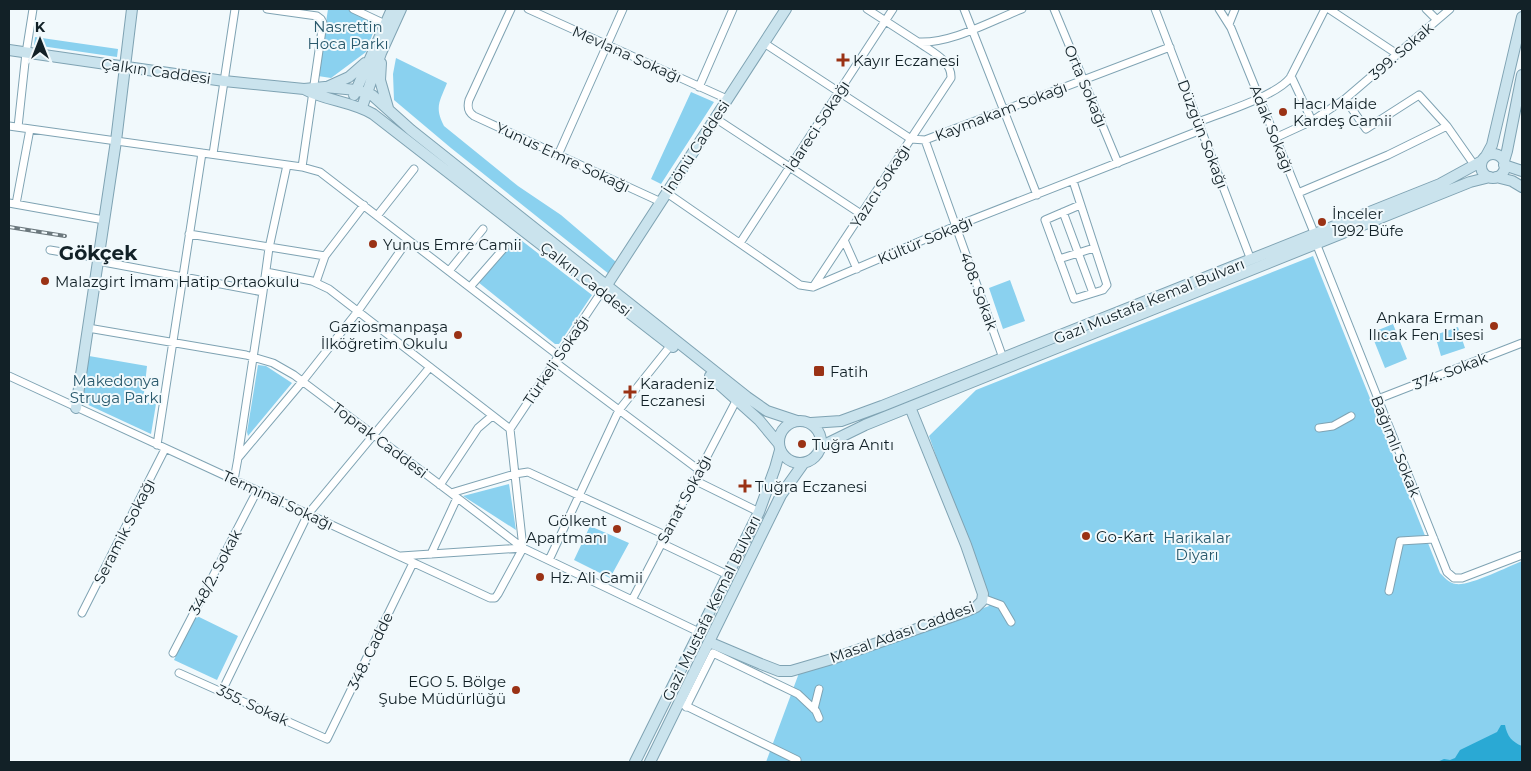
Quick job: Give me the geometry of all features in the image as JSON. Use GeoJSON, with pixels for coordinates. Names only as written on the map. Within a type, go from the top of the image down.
{"type":"FeatureCollection","features":[{"type":"Feature","properties":{"kind":"main road"},"geometry":{"type":"LineString","coordinates":[[76,408],[116,141],[132,9]]}},
{"type":"Feature","properties":{"kind":"main road"},"geometry":{"type":"LineString","coordinates":[[351,103],[368,60],[392,9]]}},
{"type":"Feature","properties":{"kind":"main road"},"geometry":{"type":"LineString","coordinates":[[362,107],[381,53],[401,9]]}},
{"type":"Feature","properties":{"kind":"main road","name":"İnönü Caddesi"},"geometry":{"type":"LineString","coordinates":[[604,288],[786,9]]}},
{"type":"Feature","properties":{"kind":"main road"},"geometry":{"type":"LineString","coordinates":[[1522,17],[1492,145],[1481,161],[1482,171],[1493,177],[1512,181],[1522,187]]}},
{"type":"Feature","properties":{"kind":"main road","name":"Çalkın Caddesi"},"geometry":{"type":"LineString","coordinates":[[9,50],[224,81],[310,90],[362,107],[747,397],[767,410],[797,421]]}},
{"type":"Feature","properties":{"kind":"main road"},"geometry":{"type":"LineString","coordinates":[[381,53],[380,80],[388,108]]}},
{"type":"Feature","properties":{"kind":"main road","name":"Çalkın Caddesi"},"geometry":{"type":"LineString","coordinates":[[326,88],[349,77],[368,60]]}},
{"type":"Feature","properties":{"kind":"main road"},"geometry":{"type":"LineString","coordinates":[[1493,177],[1503,171],[1522,75]]}},
{"type":"Feature","properties":{"kind":"main road","name":"Çalkın Caddesi"},"geometry":{"type":"LineString","coordinates":[[310,90],[326,88],[356,90],[367,93],[388,108],[411,130],[737,399],[759,420],[780,447]]}},
{"type":"Feature","properties":{"kind":"main road"},"geometry":{"type":"LineString","coordinates":[[1481,161],[1496,155],[1504,163],[1522,172]]}},
{"type":"Feature","properties":{"kind":"main road","name":"Gazi Mustafa Kemal Bulvarı"},"geometry":{"type":"LineString","coordinates":[[822,446],[864,425],[1315,239],[1440,184],[1481,161]]}},
{"type":"Feature","properties":{"kind":"main road","name":"Gazi Mustafa Kemal Bulvarı"},"geometry":{"type":"LineString","coordinates":[[811,423],[841,421],[1251,260],[1315,239],[1470,182],[1493,177]]}},
{"type":"Feature","properties":{"kind":"main road","name":"Masal Adası Caddesi"},"geometry":{"type":"LineString","coordinates":[[709,642],[779,671],[791,671],[832,659],[966,612],[976,607],[982,601],[983,594],[966,545],[910,407]]}},
{"type":"Feature","properties":{"kind":"main road"},"geometry":{"type":"LineString","coordinates":[[797,421],[811,423],[820,433],[822,446],[816,458],[803,464],[789,460],[780,447],[779,438],[785,427],[797,421]]}},
{"type":"Feature","properties":{"kind":"main road","name":"Gazi Mustafa Kemal Bulvarı"},"geometry":{"type":"LineString","coordinates":[[635,762],[759,512],[775,468],[780,447]]}},
{"type":"Feature","properties":{"kind":"main road","name":"Gazi Mustafa Kemal Bulvarı"},"geometry":{"type":"LineString","coordinates":[[650,762],[683,705],[709,642],[781,495],[803,464]]}},
{"type":"Feature","properties":{"kind":"street"},"geometry":{"type":"LineString","coordinates":[[18,127],[26,52],[33,9]]}},
{"type":"Feature","properties":{"kind":"street"},"geometry":{"type":"LineString","coordinates":[[213,154],[235,9]]}},
{"type":"Feature","properties":{"kind":"street"},"geometry":{"type":"LineString","coordinates":[[267,9],[319,14],[323,23],[310,90],[302,167]]}},
{"type":"Feature","properties":{"kind":"street"},"geometry":{"type":"LineString","coordinates":[[354,9],[385,24]]}},
{"type":"Feature","properties":{"kind":"street","name":"Yunus Emre Sokağı"},"geometry":{"type":"LineString","coordinates":[[511,9],[469,100],[468,108],[474,116],[558,155],[664,197]]}},
{"type":"Feature","properties":{"kind":"street","name":"Mevlana Sokağı"},"geometry":{"type":"LineString","coordinates":[[528,9],[727,99]]}},
{"type":"Feature","properties":{"kind":"street"},"geometry":{"type":"LineString","coordinates":[[558,155],[623,9]]}},
{"type":"Feature","properties":{"kind":"street"},"geometry":{"type":"LineString","coordinates":[[699,87],[733,9]]}},
{"type":"Feature","properties":{"kind":"street"},"geometry":{"type":"LineString","coordinates":[[867,9],[918,42],[938,41],[1022,9]]}},
{"type":"Feature","properties":{"kind":"street","name":"İdareci Sokağı"},"geometry":{"type":"LineString","coordinates":[[740,243],[893,9]]}},
{"type":"Feature","properties":{"kind":"street"},"geometry":{"type":"LineString","coordinates":[[964,9],[1037,195]]}},
{"type":"Feature","properties":{"kind":"street","name":"Orta Sokağı"},"geometry":{"type":"LineString","coordinates":[[1054,9],[1118,163]]}},
{"type":"Feature","properties":{"kind":"street","name":"Düzgün Sokağı"},"geometry":{"type":"LineString","coordinates":[[1155,9],[1251,260]]}},
{"type":"Feature","properties":{"kind":"street","name":"Adak Sokağı"},"geometry":{"type":"LineString","coordinates":[[1218,9],[1229,24],[1315,239]]}},
{"type":"Feature","properties":{"kind":"street"},"geometry":{"type":"LineString","coordinates":[[1229,24],[1235,9]]}},
{"type":"Feature","properties":{"kind":"street"},"geometry":{"type":"LineString","coordinates":[[1198,122],[1259,98],[1282,85],[1291,76],[1327,9],[1397,54]]}},
{"type":"Feature","properties":{"kind":"street"},"geometry":{"type":"LineString","coordinates":[[1426,9],[1437,20]]}},
{"type":"Feature","properties":{"kind":"street","name":"399. Sokak"},"geometry":{"type":"LineString","coordinates":[[1275,138],[1312,121],[1345,99],[1450,9]]}},
{"type":"Feature","properties":{"kind":"street","name":"Yazıcı Sokağı"},"geometry":{"type":"LineString","coordinates":[[813,287],[951,76],[950,68],[946,62],[918,42]]}},
{"type":"Feature","properties":{"kind":"street","name":"Kaymakam Sokağı"},"geometry":{"type":"LineString","coordinates":[[764,43],[911,139],[925,140],[1170,47]]}},
{"type":"Feature","properties":{"kind":"street"},"geometry":{"type":"LineString","coordinates":[[1291,76],[1312,121]]}},
{"type":"Feature","properties":{"kind":"street"},"geometry":{"type":"LineString","coordinates":[[1345,99],[1366,129],[1419,95],[1481,161]]}},
{"type":"Feature","properties":{"kind":"street"},"geometry":{"type":"LineString","coordinates":[[715,118],[861,214]]}},
{"type":"Feature","properties":{"kind":"street"},"geometry":{"type":"LineString","coordinates":[[9,126],[302,167],[324,174],[470,287],[619,410],[699,470]]}},
{"type":"Feature","properties":{"kind":"street"},"geometry":{"type":"LineString","coordinates":[[1298,193],[1388,156],[1447,126]]}},
{"type":"Feature","properties":{"kind":"street"},"geometry":{"type":"LineString","coordinates":[[30,129],[13,204],[104,220]]}},
{"type":"Feature","properties":{"kind":"street","name":"Kültür Sokağı"},"geometry":{"type":"LineString","coordinates":[[813,287],[956,226],[1201,130]]}},
{"type":"Feature","properties":{"kind":"street","name":"408. Sokak"},"geometry":{"type":"LineString","coordinates":[[925,140],[1004,358]]}},
{"type":"Feature","properties":{"kind":"street"},"geometry":{"type":"LineString","coordinates":[[157,445],[202,153]]}},
{"type":"Feature","properties":{"kind":"street"},"geometry":{"type":"LineString","coordinates":[[234,480],[264,292],[269,248],[287,165]]}},
{"type":"Feature","properties":{"kind":"street"},"geometry":{"type":"LineString","coordinates":[[377,216],[414,169]]}},
{"type":"Feature","properties":{"kind":"street"},"geometry":{"type":"LineString","coordinates":[[1073,181],[1107,285],[1103,290],[1074,299],[1045,220],[1080,205]]}},
{"type":"Feature","properties":{"kind":"street"},"geometry":{"type":"LineString","coordinates":[[664,197],[740,243],[800,285],[813,287]]}},
{"type":"Feature","properties":{"kind":"street"},"geometry":{"type":"LineString","coordinates":[[316,282],[325,256],[364,205]]}},
{"type":"Feature","properties":{"kind":"street"},"geometry":{"type":"LineString","coordinates":[[1063,212],[1093,293]]}},
{"type":"Feature","properties":{"kind":"street"},"geometry":{"type":"LineString","coordinates":[[449,271],[483,229]]}},
{"type":"Feature","properties":{"kind":"street"},"geometry":{"type":"LineString","coordinates":[[189,234],[325,256]]}},
{"type":"Feature","properties":{"kind":"street","name":"Bağımlı Sokak"},"geometry":{"type":"LineString","coordinates":[[1315,239],[1447,572],[1454,578],[1462,578],[1522,555]]}},
{"type":"Feature","properties":{"kind":"street"},"geometry":{"type":"LineString","coordinates":[[238,458],[302,382],[358,311],[408,240]]}},
{"type":"Feature","properties":{"kind":"street"},"geometry":{"type":"LineString","coordinates":[[844,240],[857,269]]}},
{"type":"Feature","properties":{"kind":"street"},"geometry":{"type":"LineString","coordinates":[[470,287],[505,246]]}},
{"type":"Feature","properties":{"kind":"street"},"geometry":{"type":"LineString","coordinates":[[1059,259],[1094,248]]}},
{"type":"Feature","properties":{"kind":"street"},"geometry":{"type":"LineString","coordinates":[[50,250],[264,292]]}},
{"type":"Feature","properties":{"kind":"street"},"geometry":{"type":"LineString","coordinates":[[266,272],[316,282],[329,289],[510,429],[523,548],[400,556]]}},
{"type":"Feature","properties":{"kind":"street","name":"Türkeli Sokağı"},"geometry":{"type":"LineString","coordinates":[[510,429],[604,288]]}},
{"type":"Feature","properties":{"kind":"street","name":"Toprak Caddesi"},"geometry":{"type":"LineString","coordinates":[[88,328],[254,357],[278,366],[523,548],[699,632]]}},
{"type":"Feature","properties":{"kind":"street","name":"374. Sokak"},"geometry":{"type":"LineString","coordinates":[[1378,399],[1522,343]]}},
{"type":"Feature","properties":{"kind":"street"},"geometry":{"type":"LineString","coordinates":[[549,560],[619,410],[671,345]]}},
{"type":"Feature","properties":{"kind":"street"},"geometry":{"type":"LineString","coordinates":[[222,691],[308,514],[430,367]]}},
{"type":"Feature","properties":{"kind":"street","name":"Terminal Sokağı"},"geometry":{"type":"LineString","coordinates":[[9,376],[490,598],[495,598],[498,594],[523,548]]}},
{"type":"Feature","properties":{"kind":"street","name":"Sanat Sokağı"},"geometry":{"type":"LineString","coordinates":[[632,600],[737,399]]}},
{"type":"Feature","properties":{"kind":"street"},"geometry":{"type":"LineString","coordinates":[[440,485],[478,428],[492,416]]}},
{"type":"Feature","properties":{"kind":"street"},"geometry":{"type":"LineString","coordinates":[[1319,428],[1333,426],[1351,416]]}},
{"type":"Feature","properties":{"kind":"street","name":"Seramik Sokağı"},"geometry":{"type":"LineString","coordinates":[[82,613],[165,449]]}},
{"type":"Feature","properties":{"kind":"street"},"geometry":{"type":"LineString","coordinates":[[431,554],[454,496],[515,474],[528,472],[665,535]]}},
{"type":"Feature","properties":{"kind":"street"},"geometry":{"type":"LineString","coordinates":[[694,480],[759,512]]}},
{"type":"Feature","properties":{"kind":"street","name":"348/2. Sokak"},"geometry":{"type":"LineString","coordinates":[[172,653],[257,491]]}},
{"type":"Feature","properties":{"kind":"street"},"geometry":{"type":"LineString","coordinates":[[1389,591],[1400,541],[1434,539]]}},
{"type":"Feature","properties":{"kind":"street"},"geometry":{"type":"LineString","coordinates":[[661,543],[728,574]]}},
{"type":"Feature","properties":{"kind":"street","name":"348. Cadde"},"geometry":{"type":"LineString","coordinates":[[327,739],[413,563]]}},
{"type":"Feature","properties":{"kind":"street"},"geometry":{"type":"LineString","coordinates":[[982,598],[1001,605],[1011,622]]}},
{"type":"Feature","properties":{"kind":"street"},"geometry":{"type":"LineString","coordinates":[[796,760],[683,705],[713,653],[798,694],[814,709],[819,718]]}},
{"type":"Feature","properties":{"kind":"street","name":"355. Sokak"},"geometry":{"type":"LineString","coordinates":[[179,673],[327,739]]}},
{"type":"Feature","properties":{"kind":"street"},"geometry":{"type":"LineString","coordinates":[[814,709],[819,689]]}},
{"type":"Feature","properties":{"kind":"green space","name":"Nasrettin Hoca Parkı"},"geometry":{"type":"Polygon","coordinates":[[[328,9],[349,9],[377,22],[366,52],[331,78],[318,76],[328,9]]]}},
{"type":"Feature","properties":{"kind":"green space"},"geometry":{"type":"Polygon","coordinates":[[[35,37],[118,49],[117,57],[34,45],[35,37]]]}},
{"type":"Feature","properties":{"kind":"green space"},"geometry":{"type":"Polygon","coordinates":[[[396,58],[447,83],[439,104],[439,114],[444,126],[518,186],[561,215],[616,262],[609,274],[394,100],[393,74],[396,58]]]}},
{"type":"Feature","properties":{"kind":"green space"},"geometry":{"type":"Polygon","coordinates":[[[691,92],[714,102],[661,184],[651,179],[691,92]]]}},
{"type":"Feature","properties":{"kind":"green space"},"geometry":{"type":"Polygon","coordinates":[[[517,237],[592,295],[559,344],[555,344],[478,282],[517,237]]]}},
{"type":"Feature","properties":{"kind":"green space","name":"Harikalar Diyarı"},"geometry":{"type":"Polygon","coordinates":[[[1313,256],[1440,573],[1451,582],[1462,584],[1522,561],[1522,762],[766,762],[799,673],[989,606],[929,436],[976,390],[1313,256]]]}},
{"type":"Feature","properties":{"kind":"green space"},"geometry":{"type":"Polygon","coordinates":[[[1010,280],[1025,321],[1003,329],[989,288],[1010,280]]]}},
{"type":"Feature","properties":{"kind":"green space"},"geometry":{"type":"Polygon","coordinates":[[[1393,324],[1407,359],[1385,368],[1371,333],[1393,324]]]}},
{"type":"Feature","properties":{"kind":"green space"},"geometry":{"type":"Polygon","coordinates":[[[1458,327],[1465,348],[1441,356],[1435,335],[1458,327]]]}},
{"type":"Feature","properties":{"kind":"green space","name":"Makedonya Struga Parkı"},"geometry":{"type":"Polygon","coordinates":[[[89,356],[147,366],[143,402],[156,404],[151,434],[82,402],[89,356]]]}},
{"type":"Feature","properties":{"kind":"green space"},"geometry":{"type":"Polygon","coordinates":[[[258,365],[266,366],[292,383],[248,436],[247,432],[258,365]]]}},
{"type":"Feature","properties":{"kind":"green space"},"geometry":{"type":"Polygon","coordinates":[[[509,484],[516,530],[463,496],[509,484]]]}},
{"type":"Feature","properties":{"kind":"green space"},"geometry":{"type":"Polygon","coordinates":[[[590,526],[629,543],[610,578],[574,560],[590,526]]]}},
{"type":"Feature","properties":{"kind":"green space"},"geometry":{"type":"Polygon","coordinates":[[[195,615],[238,636],[217,680],[174,660],[195,615]]]}},
{"type":"Feature","properties":{"kind":"shaded area"},"geometry":{"type":"Polygon","coordinates":[[[1501,725],[1505,725],[1510,738],[1515,743],[1522,746],[1522,762],[1437,762],[1455,758],[1460,750],[1497,732],[1501,725]]]}},
{"type":"Feature","properties":{"kind":"railway"},"geometry":{"type":"LineString","coordinates":[[9,227],[65,236]]}},
{"type":"Feature","properties":{"kind":"place","name":"Kayır Eczanesi"},"geometry":{"type":"Point","coordinates":[843,60]}},
{"type":"Feature","properties":{"kind":"place","name":"Hacı Maide Kardeş Camii"},"geometry":{"type":"Point","coordinates":[1283,112]}},
{"type":"Feature","properties":{"kind":"place","name":"İnceler 1992 Büfe"},"geometry":{"type":"Point","coordinates":[1322,222]}},
{"type":"Feature","properties":{"kind":"place","name":"Yunus Emre Camii"},"geometry":{"type":"Point","coordinates":[373,244]}},
{"type":"Feature","properties":{"kind":"place","name":"Malazgirt İmam Hatip Ortaokulu"},"geometry":{"type":"Point","coordinates":[45,281]}},
{"type":"Feature","properties":{"kind":"place","name":"Ankara Erman Ilıcak Fen Lisesi"},"geometry":{"type":"Point","coordinates":[1494,326]}},
{"type":"Feature","properties":{"kind":"place","name":"Gaziosmanpaşa İlköğretim Okulu"},"geometry":{"type":"Point","coordinates":[458,335]}},
{"type":"Feature","properties":{"kind":"place","name":"Fatih"},"geometry":{"type":"Point","coordinates":[819,371]}},
{"type":"Feature","properties":{"kind":"place","name":"Karadeniz Eczanesi"},"geometry":{"type":"Point","coordinates":[630,392]}},
{"type":"Feature","properties":{"kind":"place","name":"Tuğra Anıtı"},"geometry":{"type":"Point","coordinates":[802,444]}},
{"type":"Feature","properties":{"kind":"place","name":"Tuğra Eczanesi"},"geometry":{"type":"Point","coordinates":[745,486]}},
{"type":"Feature","properties":{"kind":"place","name":"Gölkent Apartmanı"},"geometry":{"type":"Point","coordinates":[617,529]}},
{"type":"Feature","properties":{"kind":"place","name":"Go-Kart"},"geometry":{"type":"Point","coordinates":[1086,536]}},
{"type":"Feature","properties":{"kind":"place","name":"Hz. Ali Camii"},"geometry":{"type":"Point","coordinates":[540,577]}},
{"type":"Feature","properties":{"kind":"place","name":"EGO 5. Bölge Şube Müdürlüğü"},"geometry":{"type":"Point","coordinates":[516,690]}},
{"type":"Feature","properties":{"kind":"district","name":"Gökçek"},"geometry":{"type":"Point","coordinates":[98,253]}}]}
